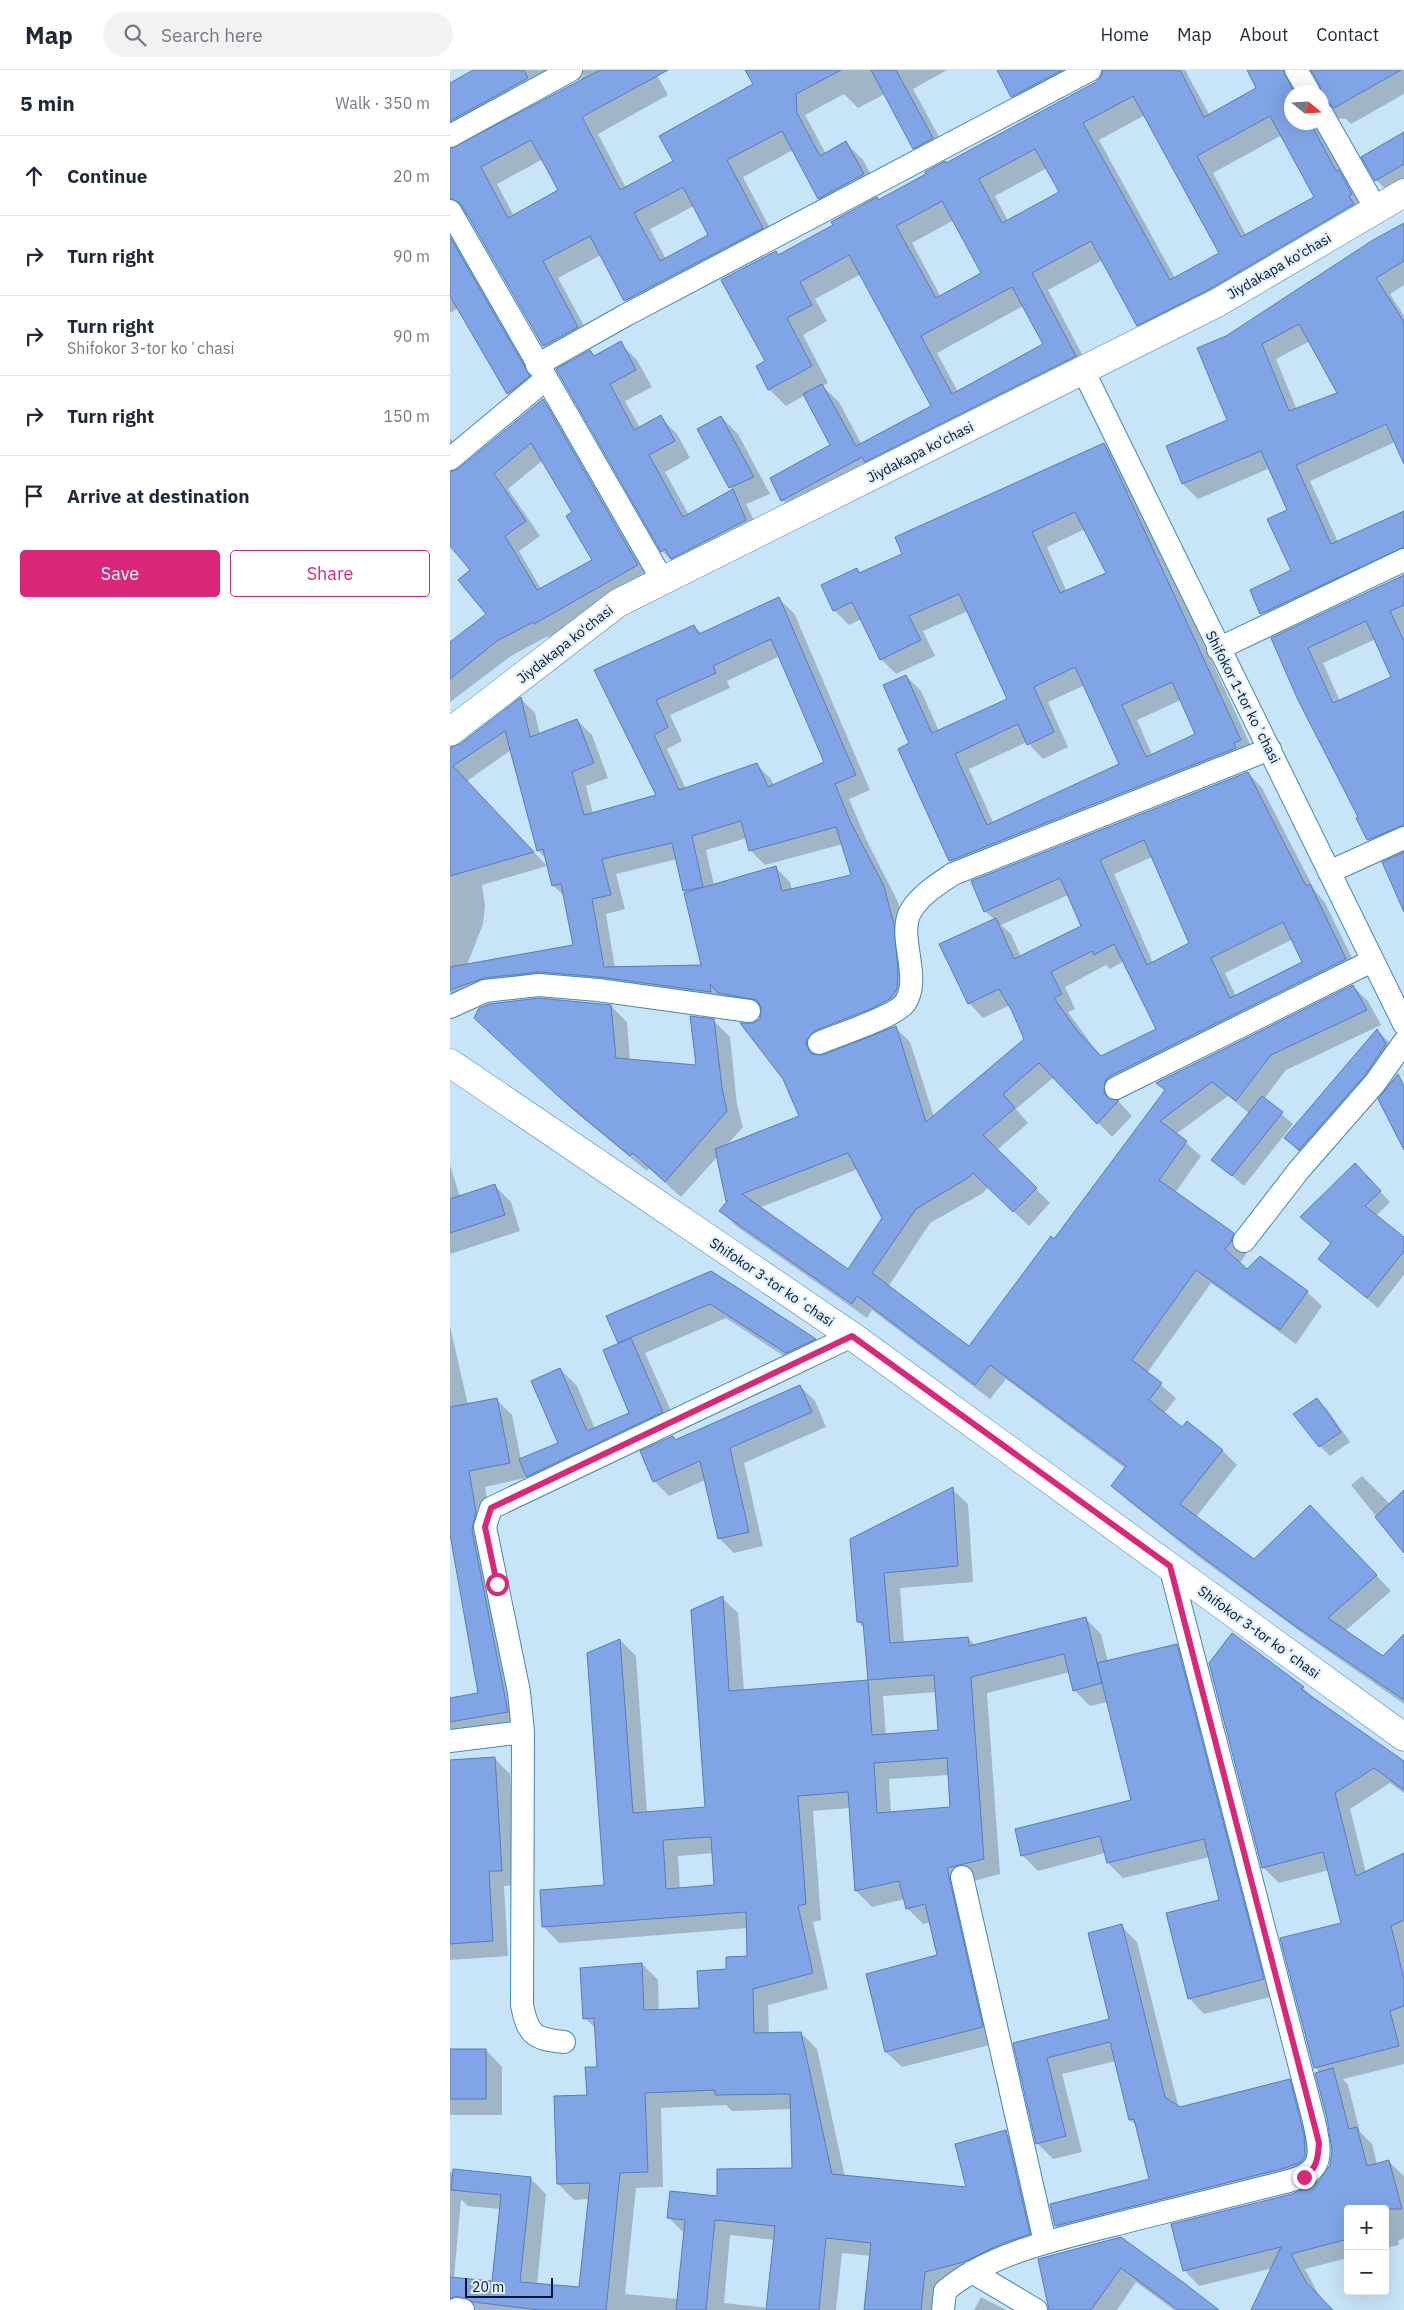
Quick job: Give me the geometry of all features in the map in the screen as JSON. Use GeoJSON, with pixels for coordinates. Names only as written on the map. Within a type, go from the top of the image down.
{"type":"FeatureCollection","features":[{"type":"Feature","properties":{"kind":"street"},"geometry":{"type":"LineString","coordinates":[[450,136],[571,70]]}},
{"type":"Feature","properties":{"kind":"street"},"geometry":{"type":"LineString","coordinates":[[450,459],[542,372],[635,311],[1090,70]]}},
{"type":"Feature","properties":{"kind":"street"},"geometry":{"type":"LineString","coordinates":[[1296,70],[1305,85]]}},
{"type":"Feature","properties":{"kind":"street"},"geometry":{"type":"LineString","coordinates":[[1329,126],[1376,209]]}},
{"type":"Feature","properties":{"kind":"street","name":"Jiydakapa ko'chasi"},"geometry":{"type":"LineString","coordinates":[[450,732],[618,603],[1217,303],[1404,193]]}},
{"type":"Feature","properties":{"kind":"street"},"geometry":{"type":"LineString","coordinates":[[450,211],[663,581]]}},
{"type":"Feature","properties":{"kind":"street","name":"Shifokor 1-tor koʼchasi"},"geometry":{"type":"LineString","coordinates":[[1083,370],[1218,649],[1270,749],[1404,1024]]}},
{"type":"Feature","properties":{"kind":"street"},"geometry":{"type":"LineString","coordinates":[[1218,649],[1404,560]]}},
{"type":"Feature","properties":{"kind":"street"},"geometry":{"type":"LineString","coordinates":[[819,1043],[894,1012],[905,1003],[911,989],[907,930],[911,910],[926,893],[953,874],[1270,749]]}},
{"type":"Feature","properties":{"kind":"street"},"geometry":{"type":"LineString","coordinates":[[1329,872],[1404,838]]}},
{"type":"Feature","properties":{"kind":"street"},"geometry":{"type":"LineString","coordinates":[[1116,1088],[1372,961]]}},
{"type":"Feature","properties":{"kind":"street"},"geometry":{"type":"LineString","coordinates":[[450,1007],[485,991],[539,985],[598,990],[749,1011]]}},
{"type":"Feature","properties":{"kind":"street"},"geometry":{"type":"LineString","coordinates":[[1244,1241],[1299,1170],[1375,1083],[1404,1042]]}},
{"type":"Feature","properties":{"kind":"street","name":"Shifokor 3-tor koʼchasi"},"geometry":{"type":"LineString","coordinates":[[450,1063],[852,1336],[1404,1737]]}},
{"type":"Feature","properties":{"kind":"street"},"geometry":{"type":"LineString","coordinates":[[564,2042],[545,2040],[531,2034],[525,2021],[522,2005],[523,1732],[519,1692],[485,1527],[491,1508],[852,1336]]}},
{"type":"Feature","properties":{"kind":"street"},"geometry":{"type":"LineString","coordinates":[[943,2310],[945,2291],[972,2272],[1045,2242],[1304,2177],[1311,2172],[1318,2155],[1319,2143],[1314,2122],[1170,1566]]}},
{"type":"Feature","properties":{"kind":"street"},"geometry":{"type":"LineString","coordinates":[[450,1741],[523,1732]]}},
{"type":"Feature","properties":{"kind":"street"},"geometry":{"type":"LineString","coordinates":[[962,1877],[1045,2242]]}},
{"type":"Feature","properties":{"kind":"street"},"geometry":{"type":"LineString","coordinates":[[972,2272],[1036,2310]]}},
{"type":"Feature","properties":{"kind":"street"},"geometry":{"type":"LineString","coordinates":[[457,2309],[463,2310]]}},
{"type":"Feature","properties":{"kind":"building"},"geometry":{"type":"Polygon","coordinates":[[[473,70],[524,70],[528,78],[450,121],[450,83],[473,70]]]}},
{"type":"Feature","properties":{"kind":"building"},"geometry":{"type":"Polygon","coordinates":[[[600,70],[668,70],[582,117],[620,190],[673,161],[659,136],[753,84],[745,70],[841,70],[796,94],[797,113],[820,156],[846,141],[864,174],[818,199],[782,131],[727,160],[763,228],[624,301],[590,236],[543,261],[578,327],[543,346],[461,204],[450,198],[450,149],[600,70]],[[531,140],[481,167],[508,218],[558,190],[531,140]],[[683,187],[634,213],[660,261],[708,235],[683,187]]]}},
{"type":"Feature","properties":{"kind":"building"},"geometry":{"type":"Polygon","coordinates":[[[871,70],[896,70],[933,138],[913,149],[871,70]]]}},
{"type":"Feature","properties":{"kind":"building"},"geometry":{"type":"Polygon","coordinates":[[[997,70],[1062,70],[1011,97],[997,70]]]}},
{"type":"Feature","properties":{"kind":"building"},"geometry":{"type":"Polygon","coordinates":[[[1103,70],[1180,70],[1204,117],[1256,88],[1247,70],[1283,70],[1290,85],[1284,85],[1284,130],[1314,130],[1336,171],[1339,170],[1352,194],[1349,196],[1354,204],[1210,289],[1137,326],[1091,241],[1032,273],[1076,356],[865,462],[862,457],[781,501],[770,478],[830,445],[803,394],[822,384],[856,446],[931,406],[849,255],[800,282],[812,305],[787,318],[812,366],[768,390],[756,366],[765,361],[721,280],[776,251],[778,255],[833,225],[831,222],[877,197],[878,200],[926,174],[925,172],[945,161],[946,163],[1096,82],[1101,77],[1103,70]],[[1133,96],[1083,123],[1170,280],[1219,253],[1133,96]],[[1270,116],[1197,156],[1241,237],[1314,197],[1270,116]],[[1035,149],[979,179],[1002,223],[1059,192],[1035,149]],[[942,201],[896,226],[936,298],[981,273],[942,201]],[[1012,287],[921,336],[952,394],[1043,344],[1012,287]]]}},
{"type":"Feature","properties":{"kind":"building"},"geometry":{"type":"Polygon","coordinates":[[[1311,70],[1401,70],[1334,108],[1329,103],[1329,85],[1319,85],[1311,70]]]}},
{"type":"Feature","properties":{"kind":"building"},"geometry":{"type":"Polygon","coordinates":[[[1404,132],[1404,164],[1375,181],[1361,157],[1404,132]]]}},
{"type":"Feature","properties":{"kind":"building"},"geometry":{"type":"Polygon","coordinates":[[[1404,223],[1404,261],[1376,278],[1404,322],[1404,464],[1386,424],[1296,465],[1331,544],[1404,511],[1404,547],[1260,614],[1250,590],[1291,570],[1267,519],[1287,510],[1261,451],[1182,484],[1166,446],[1227,420],[1197,348],[1226,336],[1373,240],[1404,223]],[[1299,324],[1262,344],[1289,411],[1337,393],[1299,324]]]}},
{"type":"Feature","properties":{"kind":"building"},"geometry":{"type":"Polygon","coordinates":[[[450,237],[530,376],[507,394],[450,296],[450,237]]]}},
{"type":"Feature","properties":{"kind":"building"},"geometry":{"type":"Polygon","coordinates":[[[621,341],[636,370],[610,384],[634,430],[661,415],[675,441],[649,455],[683,517],[733,489],[746,520],[671,559],[665,549],[661,552],[556,369],[590,350],[594,356],[621,341]]]}},
{"type":"Feature","properties":{"kind":"building"},"geometry":{"type":"Polygon","coordinates":[[[543,399],[638,565],[534,624],[533,622],[497,641],[450,679],[450,642],[486,614],[458,580],[470,570],[450,546],[450,472],[458,469],[543,399]],[[531,443],[494,474],[526,521],[505,536],[537,590],[592,560],[566,516],[572,512],[531,443]]]}},
{"type":"Feature","properties":{"kind":"building"},"geometry":{"type":"Polygon","coordinates":[[[721,416],[754,477],[729,488],[697,429],[721,416]]]}},
{"type":"Feature","properties":{"kind":"building"},"geometry":{"type":"Polygon","coordinates":[[[1104,443],[1241,740],[1234,743],[1236,748],[949,861],[898,749],[909,743],[883,685],[906,675],[932,733],[1007,699],[959,594],[909,616],[921,640],[880,660],[852,602],[833,611],[821,585],[857,568],[859,573],[902,554],[895,537],[1104,443]],[[1075,512],[1032,532],[1060,593],[1106,573],[1075,512]],[[1075,667],[1034,687],[1054,732],[1027,745],[1018,724],[955,754],[987,825],[1119,764],[1075,667]],[[1172,682],[1122,705],[1146,757],[1195,734],[1172,682]]]}},
{"type":"Feature","properties":{"kind":"building"},"geometry":{"type":"Polygon","coordinates":[[[1404,575],[1404,605],[1390,611],[1404,641],[1404,825],[1367,840],[1356,818],[1358,817],[1298,700],[1271,638],[1404,575]],[[1366,621],[1308,648],[1333,703],[1391,677],[1366,621]]]}},
{"type":"Feature","properties":{"kind":"building"},"geometry":{"type":"Polygon","coordinates":[[[779,597],[856,775],[835,784],[851,823],[884,886],[894,925],[898,970],[897,989],[891,998],[873,1008],[814,1031],[806,1041],[807,1047],[811,1054],[823,1055],[896,1026],[926,1122],[1024,1039],[1012,1011],[999,989],[968,1004],[939,944],[996,918],[1014,959],[1081,926],[1060,878],[984,912],[971,881],[1248,772],[1306,886],[1310,884],[1346,959],[1110,1076],[1105,1081],[1104,1093],[1109,1099],[1119,1100],[1097,1124],[1039,1063],[1003,1094],[1015,1108],[983,1135],[1037,1188],[1013,1212],[973,1173],[968,1178],[916,1209],[872,1273],[969,1346],[1051,1236],[1054,1239],[1165,1090],[1156,1083],[1353,985],[1367,1010],[1271,1055],[1236,1101],[1212,1082],[1160,1121],[1187,1141],[1159,1180],[1234,1233],[1231,1242],[1225,1249],[1247,1269],[1260,1256],[1308,1291],[1280,1330],[1196,1270],[1132,1360],[1162,1383],[1149,1400],[1182,1427],[1187,1421],[1223,1450],[1180,1504],[1254,1559],[1310,1505],[1377,1575],[1328,1618],[1383,1656],[1404,1634],[1404,1700],[1288,1621],[1111,1486],[1126,1466],[990,1365],[975,1385],[857,1296],[852,1304],[719,1211],[728,1200],[726,1201],[715,1149],[799,1116],[783,1079],[740,1023],[753,1023],[760,1019],[761,1007],[757,1000],[718,993],[710,984],[711,992],[600,977],[540,972],[484,978],[450,990],[450,967],[573,945],[561,884],[552,886],[543,849],[537,851],[505,731],[453,766],[534,852],[450,876],[450,747],[460,744],[521,697],[530,737],[577,719],[594,763],[572,772],[584,815],[656,795],[594,670],[694,625],[699,634],[779,597]],[[771,639],[713,666],[716,673],[656,700],[668,727],[654,735],[679,790],[757,763],[768,787],[824,762],[771,639]],[[741,821],[692,836],[703,887],[683,891],[672,843],[602,859],[611,895],[592,899],[604,967],[701,965],[684,893],[776,866],[782,891],[851,875],[836,827],[749,851],[741,821]],[[1144,840],[1100,860],[1147,965],[1189,943],[1144,840]],[[1283,922],[1211,958],[1230,998],[1302,962],[1283,922]],[[1114,944],[1094,955],[1092,951],[1051,972],[1062,994],[1054,998],[1078,1032],[1101,1056],[1156,1029],[1114,944]],[[848,1153],[742,1194],[848,1269],[882,1218],[848,1153]]]}},
{"type":"Feature","properties":{"kind":"building"},"geometry":{"type":"Polygon","coordinates":[[[1404,852],[1404,912],[1382,862],[1404,852]]]}},
{"type":"Feature","properties":{"kind":"building"},"geometry":{"type":"Polygon","coordinates":[[[539,998],[611,1005],[616,1058],[696,1065],[690,1016],[714,1019],[722,1088],[727,1111],[665,1182],[633,1153],[630,1156],[558,1096],[474,1018],[479,1008],[489,1004],[539,998]]]}},
{"type":"Feature","properties":{"kind":"building"},"geometry":{"type":"Polygon","coordinates":[[[1377,1029],[1386,1044],[1365,1075],[1299,1150],[1284,1138],[1377,1029]]]}},
{"type":"Feature","properties":{"kind":"building"},"geometry":{"type":"Polygon","coordinates":[[[1398,1074],[1404,1086],[1404,1150],[1378,1099],[1398,1074]]]}},
{"type":"Feature","properties":{"kind":"building"},"geometry":{"type":"Polygon","coordinates":[[[1262,1096],[1283,1112],[1232,1176],[1211,1160],[1262,1096]]]}},
{"type":"Feature","properties":{"kind":"building"},"geometry":{"type":"Polygon","coordinates":[[[1355,1163],[1381,1191],[1365,1206],[1404,1237],[1404,1251],[1367,1298],[1318,1259],[1331,1243],[1300,1217],[1355,1163]]]}},
{"type":"Feature","properties":{"kind":"building"},"geometry":{"type":"Polygon","coordinates":[[[495,1184],[505,1215],[450,1233],[450,1199],[495,1184]]]}},
{"type":"Feature","properties":{"kind":"building"},"geometry":{"type":"Polygon","coordinates":[[[711,1271],[816,1339],[786,1353],[710,1304],[618,1343],[606,1316],[711,1271]]]}},
{"type":"Feature","properties":{"kind":"building"},"geometry":{"type":"Polygon","coordinates":[[[631,1338],[663,1412],[526,1477],[519,1459],[558,1443],[531,1381],[560,1368],[587,1431],[629,1413],[603,1350],[631,1338]]]}},
{"type":"Feature","properties":{"kind":"building"},"geometry":{"type":"Polygon","coordinates":[[[800,1385],[812,1412],[730,1448],[749,1532],[718,1539],[700,1461],[653,1482],[640,1451],[673,1436],[675,1440],[800,1385]]]}},
{"type":"Feature","properties":{"kind":"building"},"geometry":{"type":"Polygon","coordinates":[[[497,1398],[510,1463],[469,1471],[476,1511],[472,1530],[508,1712],[450,1722],[450,1698],[478,1693],[450,1534],[450,1407],[497,1398]]]}},
{"type":"Feature","properties":{"kind":"building"},"geometry":{"type":"Polygon","coordinates":[[[1317,1398],[1341,1432],[1319,1447],[1293,1414],[1317,1398]]]}},
{"type":"Feature","properties":{"kind":"building"},"geometry":{"type":"Polygon","coordinates":[[[953,1487],[958,1566],[884,1573],[890,1643],[968,1637],[969,1646],[1086,1617],[1102,1683],[1073,1691],[1064,1654],[971,1677],[984,1859],[947,1868],[983,2027],[885,2052],[866,1974],[937,1955],[925,1904],[906,1909],[899,1881],[855,1891],[848,1792],[798,1796],[806,1904],[798,1906],[813,1973],[753,1989],[754,2033],[801,2032],[832,2174],[966,2187],[955,2144],[1006,2130],[1030,2234],[1003,2243],[964,2262],[925,2272],[921,2310],[864,2310],[871,2243],[826,2238],[819,2310],[766,2310],[775,2226],[715,2220],[706,2310],[676,2310],[685,2220],[667,2218],[670,2191],[717,2196],[717,2169],[792,2168],[790,2094],[715,2095],[715,2090],[645,2093],[648,2172],[620,2173],[606,2310],[540,2310],[473,2302],[459,2296],[450,2298],[450,2277],[492,2281],[501,2195],[451,2190],[453,2169],[531,2177],[520,2282],[579,2287],[590,2183],[557,2184],[554,2096],[587,2095],[585,2067],[597,2067],[594,2018],[583,2019],[580,1968],[642,1963],[644,2010],[699,2008],[697,1971],[726,1969],[726,1957],[747,1956],[746,1912],[542,1927],[540,1890],[604,1885],[587,1653],[620,1639],[633,1813],[705,1807],[691,1610],[723,1596],[729,1691],[868,1680],[863,1622],[857,1622],[850,1539],[953,1487]],[[934,1675],[868,1680],[872,1735],[938,1730],[934,1675]],[[947,1758],[874,1763],[877,1813],[950,1807],[947,1758]],[[711,1837],[663,1840],[666,1889],[714,1885],[711,1837]]]}},
{"type":"Feature","properties":{"kind":"building"},"geometry":{"type":"Polygon","coordinates":[[[1404,1490],[1404,1553],[1375,1517],[1404,1490]]]}},
{"type":"Feature","properties":{"kind":"building"},"geometry":{"type":"Polygon","coordinates":[[[1232,1633],[1304,1687],[1301,1689],[1404,1761],[1404,1790],[1374,1768],[1335,1793],[1356,1876],[1404,1853],[1404,1920],[1391,1926],[1404,1979],[1404,2006],[1390,2011],[1399,2046],[1314,2068],[1280,1938],[1341,1923],[1323,1852],[1262,1868],[1209,1663],[1232,1633]]]}},
{"type":"Feature","properties":{"kind":"building"},"geometry":{"type":"Polygon","coordinates":[[[1177,1644],[1264,1979],[1188,1999],[1166,1913],[1219,1900],[1204,1839],[1107,1863],[1100,1836],[1021,1856],[1015,1829],[1131,1800],[1097,1663],[1177,1644]]]}},
{"type":"Feature","properties":{"kind":"building"},"geometry":{"type":"Polygon","coordinates":[[[495,1757],[502,1871],[489,1871],[493,1941],[450,1944],[450,1760],[495,1757]]]}},
{"type":"Feature","properties":{"kind":"building"},"geometry":{"type":"Polygon","coordinates":[[[1122,1924],[1165,2097],[1180,2107],[1290,2079],[1304,2135],[1305,2156],[1301,2162],[1285,2168],[1055,2226],[1050,2204],[1149,2179],[1134,2119],[1129,2120],[1110,2042],[1047,2058],[1066,2136],[1036,2144],[1013,2043],[1109,2019],[1088,1933],[1122,1924]]]}},
{"type":"Feature","properties":{"kind":"building"},"geometry":{"type":"Polygon","coordinates":[[[450,2049],[486,2049],[486,2099],[450,2099],[450,2049]]]}},
{"type":"Feature","properties":{"kind":"building"},"geometry":{"type":"Polygon","coordinates":[[[1333,2068],[1349,2129],[1357,2127],[1367,2166],[1389,2160],[1402,2209],[1389,2209],[1389,2205],[1344,2205],[1344,2240],[1291,2254],[1306,2282],[1333,2310],[1251,2310],[1281,2247],[1183,2271],[1171,2224],[1292,2194],[1319,2181],[1330,2165],[1332,2151],[1327,2118],[1315,2073],[1333,2068]]]}},
{"type":"Feature","properties":{"kind":"building"},"geometry":{"type":"Polygon","coordinates":[[[1121,2237],[1219,2310],[1178,2310],[1121,2268],[1091,2310],[1049,2310],[1038,2259],[1121,2237]]]}},
{"type":"Feature","properties":{"kind":"route"},"geometry":{"type":"LineString","coordinates":[[497,1584],[485,1527],[491,1508],[852,1336],[1170,1566],[1319,2143],[1316,2165],[1304,2177]]}}]}
